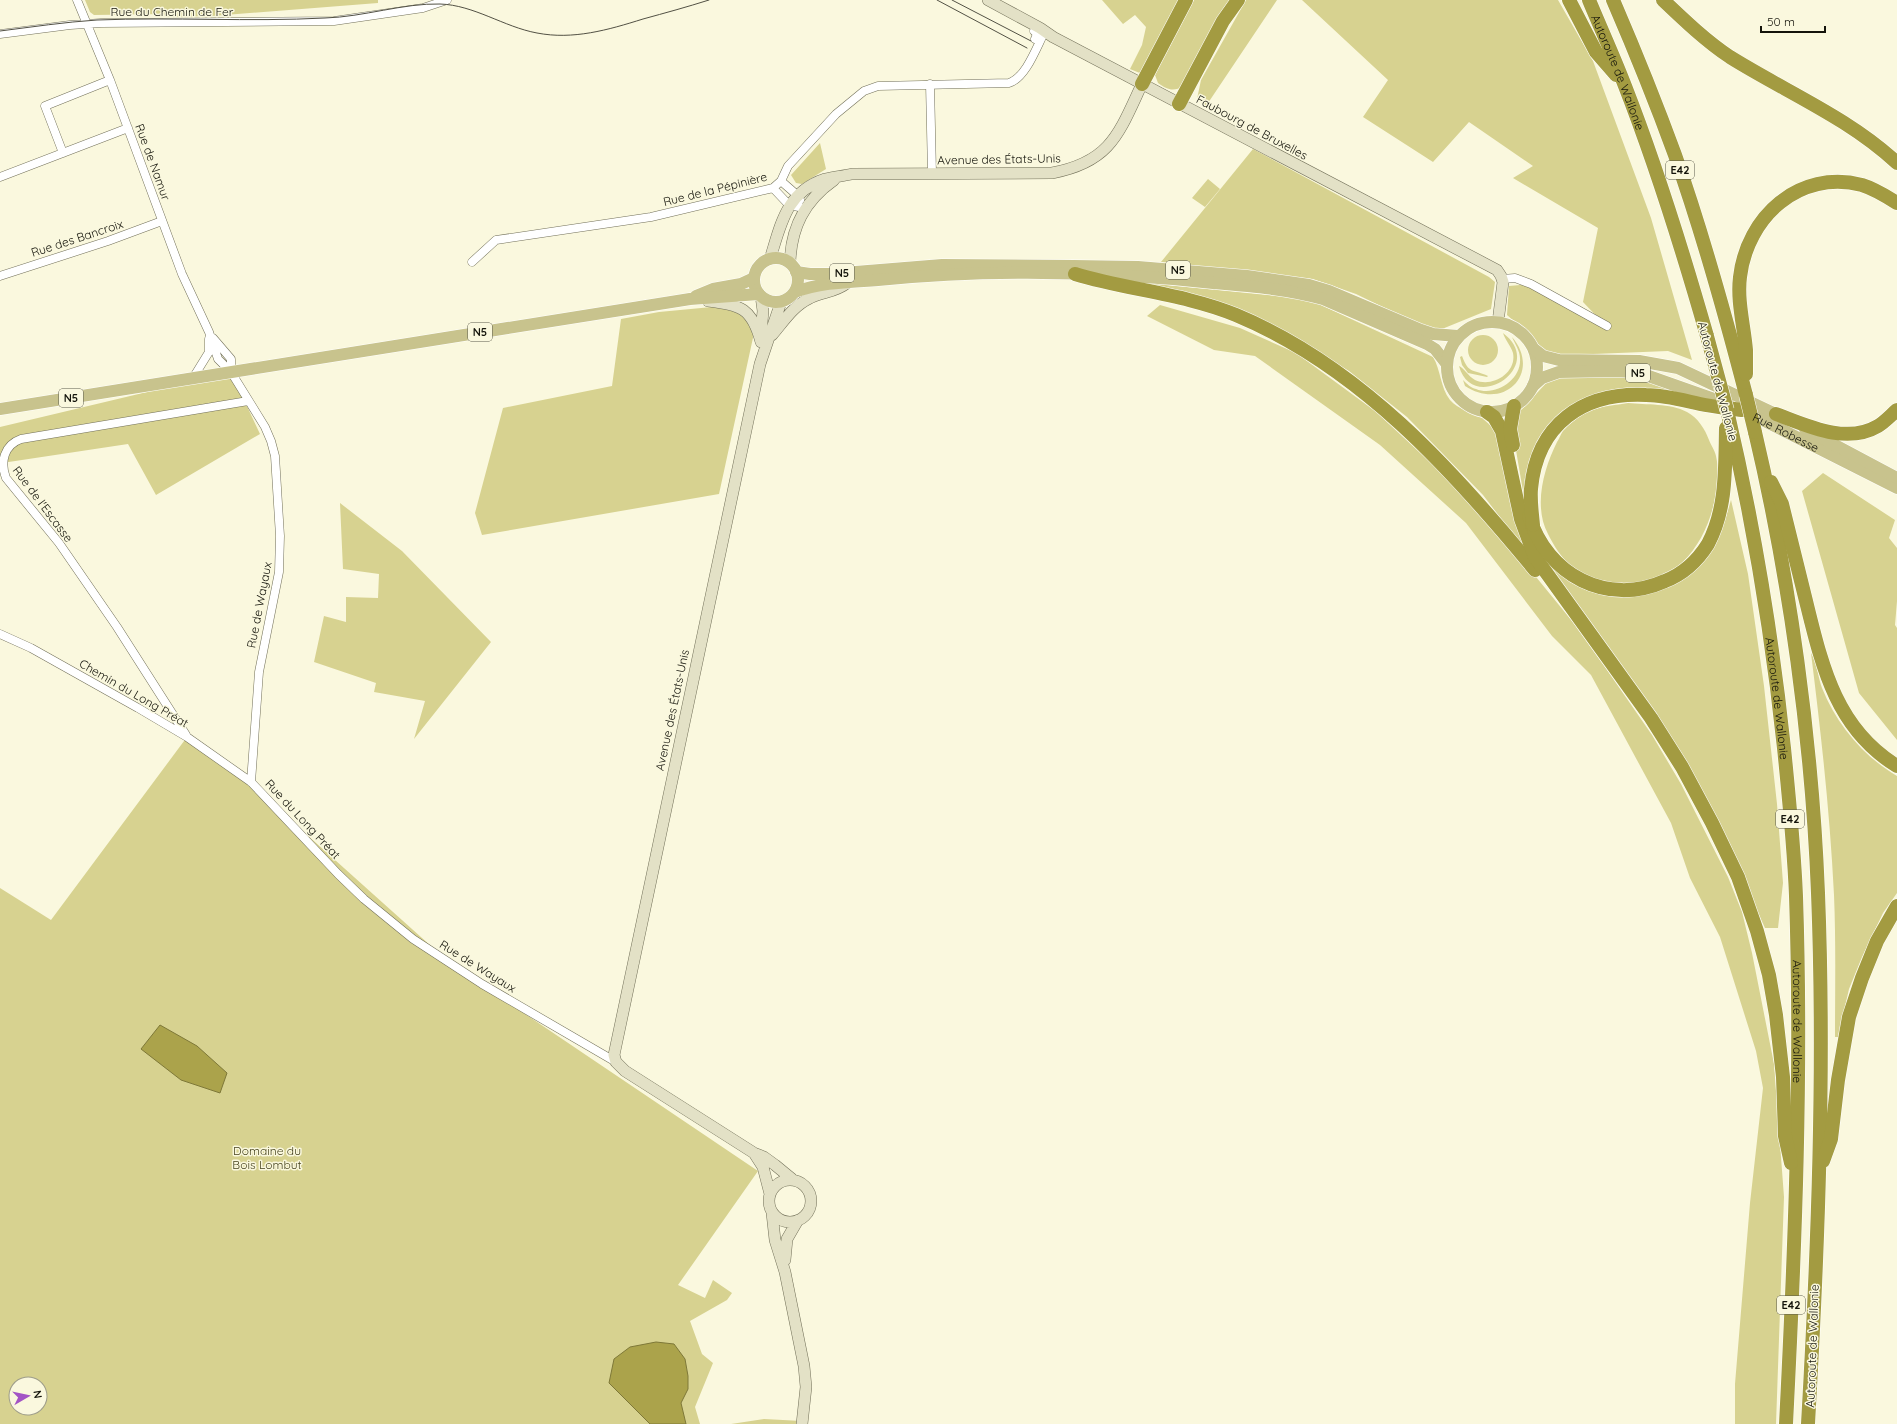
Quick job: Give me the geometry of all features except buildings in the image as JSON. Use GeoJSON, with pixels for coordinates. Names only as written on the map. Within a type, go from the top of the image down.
{"type":"FeatureCollection","features":[{"type":"Feature","properties":{"kind":"highway"},"geometry":{"type":"LineString","coordinates":[[1142,84],[1186,0]]}},
{"type":"Feature","properties":{"kind":"highway"},"geometry":{"type":"LineString","coordinates":[[1178,104],[1224,21],[1238,0]]}},
{"type":"Feature","properties":{"kind":"highway"},"geometry":{"type":"LineString","coordinates":[[1569,0],[1596,52],[1625,86]]}},
{"type":"Feature","properties":{"kind":"highway","name":"Autoroute de Wallonie"},"geometry":{"type":"LineString","coordinates":[[1589,0],[1625,86],[1680,243],[1707,336],[1727,410],[1732,454],[1760,569],[1774,663],[1788,784],[1796,894],[1798,1003],[1796,1186],[1786,1424]]}},
{"type":"Feature","properties":{"kind":"highway","name":"Autoroute de Wallonie"},"geometry":{"type":"LineString","coordinates":[[1613,0],[1646,79],[1675,156],[1740,348],[1746,395],[1763,465],[1782,566],[1799,676],[1810,782],[1818,892],[1820,1001],[1819,1171],[1808,1424]]}},
{"type":"Feature","properties":{"kind":"highway"},"geometry":{"type":"LineString","coordinates":[[1663,0],[1700,34],[1729,56],[1852,127],[1884,150],[1897,163]]}},
{"type":"Feature","properties":{"kind":"highway"},"geometry":{"type":"LineString","coordinates":[[1740,348],[1740,278],[1744,256],[1752,235],[1766,215],[1784,199],[1804,189],[1826,184],[1845,183],[1862,185],[1882,193],[1897,203]]}},
{"type":"Feature","properties":{"kind":"highway"},"geometry":{"type":"LineString","coordinates":[[1075,274],[1105,283],[1193,301],[1235,314],[1284,337],[1328,364],[1413,435],[1497,523],[1552,590],[1562,597]]}},
{"type":"Feature","properties":{"kind":"highway"},"geometry":{"type":"LineString","coordinates":[[1534,528],[1531,490],[1539,455],[1555,426],[1578,409],[1594,401],[1614,396],[1647,394],[1742,410]]}},
{"type":"Feature","properties":{"kind":"highway"},"geometry":{"type":"LineString","coordinates":[[1514,406],[1511,421],[1511,437],[1527,510],[1534,528],[1548,555],[1579,580],[1596,587],[1616,590],[1635,590],[1655,586],[1672,578],[1689,567],[1707,545],[1716,527],[1724,497],[1732,454]]}},
{"type":"Feature","properties":{"kind":"highway"},"geometry":{"type":"LineString","coordinates":[[1776,414],[1834,433],[1849,434],[1864,432],[1878,426],[1897,410]]}},
{"type":"Feature","properties":{"kind":"highway"},"geometry":{"type":"LineString","coordinates":[[1487,412],[1496,421],[1502,431],[1521,519],[1535,557],[1562,597],[1616,667],[1682,767],[1712,823],[1738,878],[1757,931],[1769,975],[1776,1015],[1783,1077],[1785,1136],[1796,1186]]}},
{"type":"Feature","properties":{"kind":"highway"},"geometry":{"type":"LineString","coordinates":[[1763,465],[1782,504],[1819,654],[1836,699],[1852,726],[1866,744],[1897,766]]}},
{"type":"Feature","properties":{"kind":"highway"},"geometry":{"type":"LineString","coordinates":[[1819,1171],[1831,1139],[1838,1080],[1850,1018],[1862,978],[1877,941],[1897,906]]}},
{"type":"Feature","properties":{"kind":"main road","name":"N5"},"geometry":{"type":"LineString","coordinates":[[770,259],[782,259],[793,267],[810,274],[831,274],[942,265],[1138,267],[1247,276],[1309,285],[1329,291],[1421,330],[1433,334],[1458,336]]}},
{"type":"Feature","properties":{"kind":"main road"},"geometry":{"type":"LineString","coordinates":[[760,295],[755,287],[754,278],[759,266],[770,259]]}},
{"type":"Feature","properties":{"kind":"main road"},"geometry":{"type":"LineString","coordinates":[[793,267],[798,280],[795,292]]}},
{"type":"Feature","properties":{"kind":"main road","name":"N5"},"geometry":{"type":"LineString","coordinates":[[0,410],[231,372],[257,370],[690,299],[760,295],[772,302],[781,302],[789,298],[795,292],[810,286],[940,275],[1075,274],[1193,280],[1307,295],[1323,299],[1418,339],[1435,349],[1446,363]]}},
{"type":"Feature","properties":{"kind":"main road","name":"N5"},"geometry":{"type":"LineString","coordinates":[[690,299],[713,289],[741,284],[754,278]]}},
{"type":"Feature","properties":{"kind":"main road","name":"N5"},"geometry":{"type":"LineString","coordinates":[[1533,386],[1528,394],[1514,406],[1501,411],[1487,412],[1465,404],[1457,396],[1450,386],[1446,363],[1450,348],[1458,336],[1472,326],[1480,323],[1498,322],[1513,326],[1521,332],[1534,349]]}},
{"type":"Feature","properties":{"kind":"main road"},"geometry":{"type":"LineString","coordinates":[[1533,386],[1537,361],[1534,349]]}},
{"type":"Feature","properties":{"kind":"main road","name":"Rue Robesse"},"geometry":{"type":"LineString","coordinates":[[1534,349],[1543,356],[1559,360],[1639,360],[1678,368],[1776,414],[1897,478]]}},
{"type":"Feature","properties":{"kind":"main road","name":"Rue Robesse"},"geometry":{"type":"LineString","coordinates":[[1533,386],[1542,378],[1559,372],[1619,371],[1640,373],[1742,410],[1897,488]]}},
{"type":"Feature","properties":{"kind":"street","name":"Rue de Namur"},"geometry":{"type":"LineString","coordinates":[[77,0],[110,80],[187,288],[209,332],[209,352],[193,378]]}},
{"type":"Feature","properties":{"kind":"street","name":"Rue du Chemin de Fer"},"geometry":{"type":"LineString","coordinates":[[0,34],[87,24],[334,21],[423,8],[447,0]]}},
{"type":"Feature","properties":{"kind":"street","name":"Faubourg de Bruxelles"},"geometry":{"type":"LineString","coordinates":[[988,0],[1035,35],[1053,37],[1178,104],[1492,267],[1499,272],[1502,279]]}},
{"type":"Feature","properties":{"kind":"street","name":"Rue de la Pépinière"},"geometry":{"type":"LineString","coordinates":[[472,262],[496,240],[651,217],[773,188],[781,181],[788,166],[836,114],[864,91],[878,86],[1009,83],[1016,81],[1023,72],[1035,35]]}},
{"type":"Feature","properties":{"kind":"street"},"geometry":{"type":"LineString","coordinates":[[63,153],[45,106],[110,80]]}},
{"type":"Feature","properties":{"kind":"street"},"geometry":{"type":"LineString","coordinates":[[930,84],[932,173]]}},
{"type":"Feature","properties":{"kind":"street","name":"Avenue des États-Unis"},"geometry":{"type":"LineString","coordinates":[[770,259],[789,205],[797,195],[818,182],[852,174],[1052,173],[1070,170],[1085,164],[1100,154],[1111,143],[1122,127],[1142,84]]}},
{"type":"Feature","properties":{"kind":"street"},"geometry":{"type":"LineString","coordinates":[[0,177],[128,128]]}},
{"type":"Feature","properties":{"kind":"street","name":"Avenue des États-Unis"},"geometry":{"type":"LineString","coordinates":[[793,267],[790,247],[804,208],[822,188],[837,178]]}},
{"type":"Feature","properties":{"kind":"street"},"geometry":{"type":"LineString","coordinates":[[781,181],[797,195],[804,208]]}},
{"type":"Feature","properties":{"kind":"street"},"geometry":{"type":"LineString","coordinates":[[773,188],[789,205],[804,208]]}},
{"type":"Feature","properties":{"kind":"street","name":"Rue des Bancroix"},"geometry":{"type":"LineString","coordinates":[[0,276],[108,242],[162,221]]}},
{"type":"Feature","properties":{"kind":"street"},"geometry":{"type":"LineString","coordinates":[[1498,322],[1502,279],[1515,278],[1531,284],[1607,326]]}},
{"type":"Feature","properties":{"kind":"street"},"geometry":{"type":"LineString","coordinates":[[690,299],[728,303],[746,311],[756,324],[765,340],[794,308],[811,297],[840,288],[847,283]]}},
{"type":"Feature","properties":{"kind":"street","name":"Avenue des États-Unis"},"geometry":{"type":"LineString","coordinates":[[760,295],[763,311],[765,340]]}},
{"type":"Feature","properties":{"kind":"street","name":"Avenue des États-Unis"},"geometry":{"type":"LineString","coordinates":[[616,1062],[614,1049],[765,340],[781,302]]}},
{"type":"Feature","properties":{"kind":"street","name":"Rue de Wayaux"},"geometry":{"type":"LineString","coordinates":[[209,332],[231,359],[231,372],[272,441],[275,456],[281,555],[259,672],[251,782]]}},
{"type":"Feature","properties":{"kind":"street","name":"Rue de l'Escasse"},"geometry":{"type":"LineString","coordinates":[[188,737],[117,627],[62,548],[6,478],[3,468],[3,458],[12,442],[21,439],[248,401]]}},
{"type":"Feature","properties":{"kind":"street","name":"Chemin du Long Préat"},"geometry":{"type":"LineString","coordinates":[[0,634],[31,648],[188,737],[251,782]]}},
{"type":"Feature","properties":{"kind":"street","name":"Rue du Long Préat"},"geometry":{"type":"LineString","coordinates":[[251,782],[338,874]]}},
{"type":"Feature","properties":{"kind":"street","name":"Rue de Wayaux"},"geometry":{"type":"LineString","coordinates":[[338,874],[364,899],[413,939],[482,984],[616,1062]]}},
{"type":"Feature","properties":{"kind":"street"},"geometry":{"type":"LineString","coordinates":[[616,1062],[625,1071],[754,1153],[775,1164],[792,1179],[804,1184],[810,1195],[811,1202],[808,1212],[798,1220],[787,1239],[786,1272]]}},
{"type":"Feature","properties":{"kind":"street"},"geometry":{"type":"LineString","coordinates":[[754,1153],[763,1168],[770,1194],[769,1204],[772,1213],[775,1240],[786,1272],[806,1377],[802,1424]]}},
{"type":"Feature","properties":{"kind":"street"},"geometry":{"type":"LineString","coordinates":[[770,1194],[778,1183],[792,1179]]}},
{"type":"Feature","properties":{"kind":"street"},"geometry":{"type":"LineString","coordinates":[[772,1213],[781,1220],[787,1222],[798,1220]]}},
{"type":"Feature","properties":{"kind":"green space"},"geometry":{"type":"Polygon","coordinates":[[[85,0],[378,0],[378,3],[212,16],[165,17],[164,14],[94,15],[90,12],[85,0]]]}},
{"type":"Feature","properties":{"kind":"green space"},"geometry":{"type":"Polygon","coordinates":[[[1102,0],[1186,0],[1147,76],[1130,69],[1142,45],[1146,27],[1135,15],[1123,24],[1102,0]]]}},
{"type":"Feature","properties":{"kind":"green space"},"geometry":{"type":"Polygon","coordinates":[[[1194,0],[1233,0],[1184,86],[1174,90],[1168,89],[1158,83],[1155,75],[1194,0]]]}},
{"type":"Feature","properties":{"kind":"green space"},"geometry":{"type":"Polygon","coordinates":[[[1246,0],[1277,0],[1206,106],[1197,99],[1201,80],[1246,0]]]}},
{"type":"Feature","properties":{"kind":"green space"},"geometry":{"type":"Polygon","coordinates":[[[1302,0],[1558,0],[1593,61],[1651,218],[1692,360],[1668,351],[1543,356],[1531,336],[1507,315],[1509,286],[1531,284],[1605,325],[1583,302],[1598,228],[1513,178],[1533,166],[1469,122],[1433,162],[1363,117],[1388,80],[1302,0]]]}},
{"type":"Feature","properties":{"kind":"green space"},"geometry":{"type":"Polygon","coordinates":[[[820,143],[826,169],[802,184],[796,183],[791,175],[820,143]]]}},
{"type":"Feature","properties":{"kind":"green space"},"geometry":{"type":"Polygon","coordinates":[[[1253,149],[1489,277],[1495,282],[1491,309],[1442,329],[1428,329],[1356,294],[1313,279],[1161,262],[1253,149]]]}},
{"type":"Feature","properties":{"kind":"green space"},"geometry":{"type":"Polygon","coordinates":[[[1208,179],[1220,189],[1205,207],[1192,198],[1208,179]]]}},
{"type":"Feature","properties":{"kind":"green space"},"geometry":{"type":"Polygon","coordinates":[[[1137,282],[1308,299],[1433,357],[1438,367],[1444,390],[1450,400],[1457,406],[1482,418],[1496,431],[1535,563],[1483,495],[1407,417],[1349,371],[1278,329],[1137,282]]]}},
{"type":"Feature","properties":{"kind":"green space"},"geometry":{"type":"Polygon","coordinates":[[[733,305],[756,324],[719,494],[482,535],[475,513],[503,408],[612,386],[621,319],[659,312],[733,305]]]}},
{"type":"Feature","properties":{"kind":"green space"},"geometry":{"type":"Polygon","coordinates":[[[1160,305],[1240,328],[1296,353],[1375,411],[1431,463],[1494,526],[1532,572],[1572,621],[1607,670],[1652,735],[1681,784],[1728,877],[1742,912],[1752,953],[1774,1064],[1784,1197],[1776,1424],[1735,1424],[1735,1384],[1750,1203],[1763,1088],[1756,1051],[1720,937],[1690,878],[1671,823],[1591,675],[1552,636],[1466,523],[1380,445],[1255,356],[1214,350],[1147,316],[1160,305]]]}},
{"type":"Feature","properties":{"kind":"green space"},"geometry":{"type":"Polygon","coordinates":[[[1503,333],[1515,346],[1517,359],[1512,371],[1503,381],[1490,386],[1478,386],[1466,380],[1459,366],[1475,380],[1482,382],[1489,382],[1502,377],[1511,367],[1513,353],[1503,333]]]}},
{"type":"Feature","properties":{"kind":"green space"},"geometry":{"type":"Polygon","coordinates":[[[1483,335],[1494,339],[1498,350],[1494,361],[1483,365],[1472,361],[1468,350],[1472,339],[1483,335]]]}},
{"type":"Feature","properties":{"kind":"green space"},"geometry":{"type":"Polygon","coordinates":[[[1512,337],[1520,350],[1523,363],[1521,375],[1515,384],[1505,391],[1493,394],[1480,393],[1465,386],[1463,380],[1469,386],[1474,388],[1483,391],[1491,391],[1499,389],[1512,380],[1517,373],[1520,355],[1512,337]]]}},
{"type":"Feature","properties":{"kind":"green space"},"geometry":{"type":"Polygon","coordinates":[[[1462,356],[1470,369],[1488,376],[1468,373],[1462,365],[1460,357],[1462,356]]]}},
{"type":"Feature","properties":{"kind":"green space"},"geometry":{"type":"Polygon","coordinates":[[[1594,371],[1640,373],[1675,392],[1629,395],[1562,419],[1525,503],[1511,421],[1549,380],[1594,371]]]}},
{"type":"Feature","properties":{"kind":"green space"},"geometry":{"type":"Polygon","coordinates":[[[231,372],[260,434],[156,495],[128,444],[2,463],[0,458],[0,427],[231,372]]]}},
{"type":"Feature","properties":{"kind":"green space"},"geometry":{"type":"Polygon","coordinates":[[[1628,403],[1673,407],[1687,412],[1695,417],[1703,428],[1715,452],[1718,466],[1718,477],[1710,518],[1702,537],[1691,553],[1677,567],[1662,577],[1644,583],[1624,585],[1603,581],[1584,574],[1563,558],[1548,534],[1541,511],[1541,499],[1544,475],[1548,463],[1564,430],[1585,413],[1592,410],[1628,403]]]}},
{"type":"Feature","properties":{"kind":"green space"},"geometry":{"type":"Polygon","coordinates":[[[1823,473],[1895,520],[1889,538],[1897,548],[1897,601],[1895,625],[1897,628],[1897,740],[1859,693],[1802,491],[1823,473]]]}},
{"type":"Feature","properties":{"kind":"green space"},"geometry":{"type":"Polygon","coordinates":[[[1731,500],[1748,574],[1764,686],[1777,804],[1783,883],[1778,928],[1765,928],[1741,875],[1535,544],[1560,574],[1570,582],[1587,591],[1623,597],[1642,595],[1660,590],[1677,582],[1693,572],[1706,559],[1718,538],[1731,500]]]}},
{"type":"Feature","properties":{"kind":"green space"},"geometry":{"type":"Polygon","coordinates":[[[340,503],[402,551],[491,642],[414,739],[425,701],[374,692],[376,683],[314,662],[324,616],[346,622],[346,597],[378,598],[379,574],[343,569],[340,503]]]}},
{"type":"Feature","properties":{"kind":"green space"},"geometry":{"type":"Polygon","coordinates":[[[1811,653],[1828,702],[1843,727],[1873,759],[1897,776],[1897,893],[1883,913],[1862,957],[1849,989],[1838,1037],[1835,1037],[1835,930],[1830,834],[1825,774],[1811,653]]]}},
{"type":"Feature","properties":{"kind":"green space","name":"Domaine du Bois Lombut"},"geometry":{"type":"Polygon","coordinates":[[[187,737],[257,790],[451,964],[758,1171],[678,1285],[705,1298],[713,1280],[732,1293],[727,1300],[690,1321],[702,1354],[713,1363],[695,1407],[700,1424],[0,1424],[0,888],[51,920],[187,737]]]}},
{"type":"Feature","properties":{"kind":"green space"},"geometry":{"type":"Polygon","coordinates":[[[764,1419],[802,1421],[802,1424],[731,1424],[764,1419]]]}},
{"type":"Feature","properties":{"kind":"shaded area"},"geometry":{"type":"Polygon","coordinates":[[[160,1025],[197,1046],[227,1073],[220,1093],[181,1080],[141,1049],[160,1025]]]}},
{"type":"Feature","properties":{"kind":"shaded area"},"geometry":{"type":"Polygon","coordinates":[[[656,1342],[674,1344],[685,1359],[688,1376],[688,1389],[681,1403],[686,1424],[650,1424],[609,1383],[614,1359],[630,1347],[656,1342]]]}},
{"type":"Feature","properties":{"kind":"tram line"},"geometry":{"type":"LineString","coordinates":[[0,31],[97,20],[268,20],[325,18],[426,4],[440,4],[465,8],[513,26],[537,33],[550,35],[577,35],[617,27],[709,0]]}},
{"type":"Feature","properties":{"kind":"tram line"},"geometry":{"type":"LineString","coordinates":[[937,0],[1027,48]]}},
{"type":"Feature","properties":{"kind":"tram line"},"geometry":{"type":"LineString","coordinates":[[952,0],[1031,41]]}}]}
